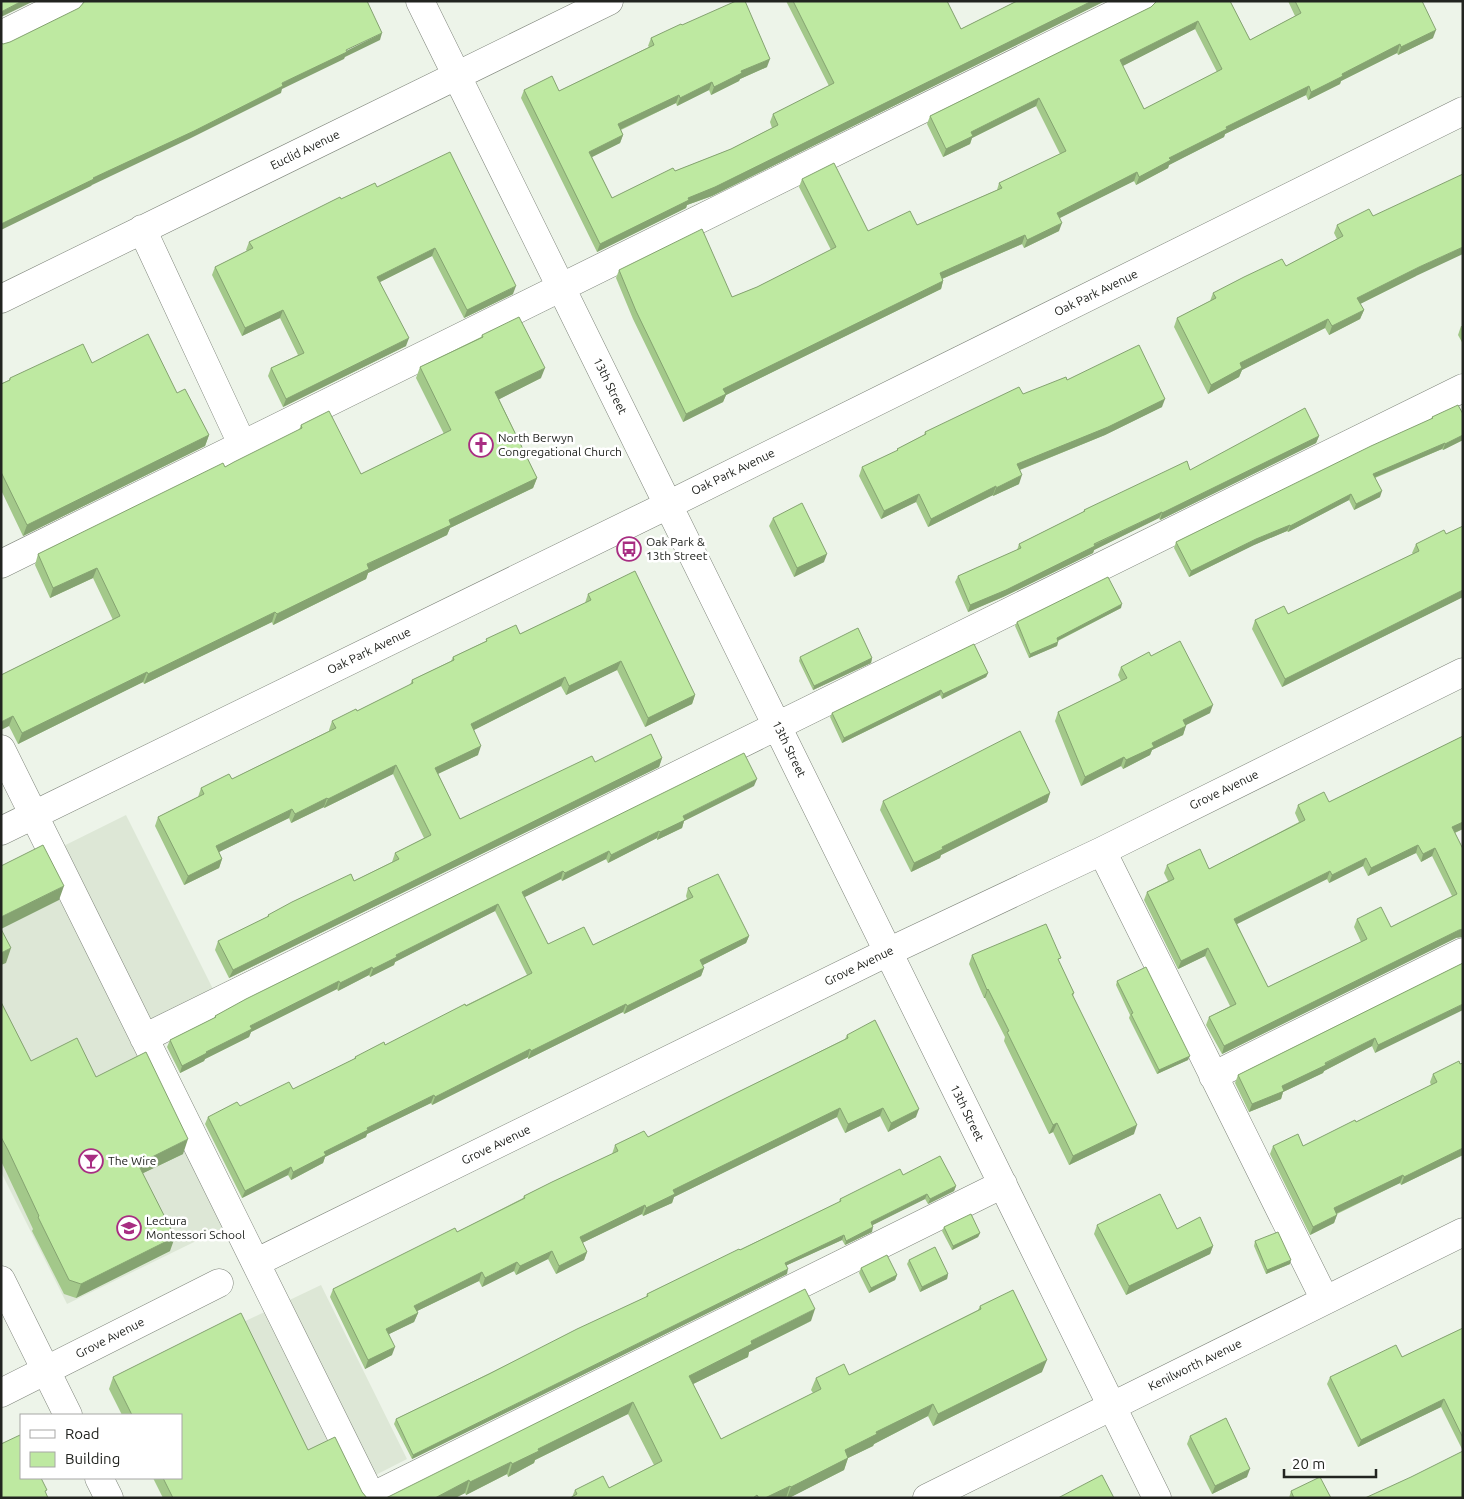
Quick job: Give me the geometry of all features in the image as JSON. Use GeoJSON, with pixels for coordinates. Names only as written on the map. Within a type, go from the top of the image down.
{"type":"FeatureCollection","features":[{"type":"Feature","properties":{"kind":"street"},"geometry":{"type":"LineString","coordinates":[[1,35],[69,1]]}},
{"type":"Feature","properties":{"kind":"street","name":"13th Street"},"geometry":{"type":"LineString","coordinates":[[420,1],[1157,1498]]}},
{"type":"Feature","properties":{"kind":"street","name":"Euclid Avenue"},"geometry":{"type":"LineString","coordinates":[[1,299],[610,1]]}},
{"type":"Feature","properties":{"kind":"street"},"geometry":{"type":"LineString","coordinates":[[1,564],[1141,1]]}},
{"type":"Feature","properties":{"kind":"street","name":"Oak Park Avenue"},"geometry":{"type":"LineString","coordinates":[[1,831],[1463,111]]}},
{"type":"Feature","properties":{"kind":"street"},"geometry":{"type":"LineString","coordinates":[[142,229],[242,444]]}},
{"type":"Feature","properties":{"kind":"street"},"geometry":{"type":"LineString","coordinates":[[144,1038],[1463,388]]}},
{"type":"Feature","properties":{"kind":"street","name":"Grove Avenue"},"geometry":{"type":"LineString","coordinates":[[257,1262],[888,952],[1102,851],[1463,672]]}},
{"type":"Feature","properties":{"kind":"street"},"geometry":{"type":"LineString","coordinates":[[1,749],[257,1262],[372,1498],[1002,1184]]}},
{"type":"Feature","properties":{"kind":"street"},"geometry":{"type":"LineString","coordinates":[[1102,851],[1325,1300]]}},
{"type":"Feature","properties":{"kind":"street"},"geometry":{"type":"LineString","coordinates":[[1213,1076],[1463,952]]}},
{"type":"Feature","properties":{"kind":"street","name":"Kenilworth Avenue"},"geometry":{"type":"LineString","coordinates":[[927,1498],[1463,1232]]}},
{"type":"Feature","properties":{"kind":"street"},"geometry":{"type":"LineString","coordinates":[[1,1280],[68,1414]]}},
{"type":"Feature","properties":{"kind":"street","name":"Grove Avenue"},"geometry":{"type":"LineString","coordinates":[[1,1393],[219,1284]]}},
{"type":"Feature","properties":{"kind":"street"},"geometry":{"type":"LineString","coordinates":[[100,1479],[109,1498]]}},
{"type":"Feature","properties":{"kind":"shaded area"},"geometry":{"type":"Polygon","coordinates":[[[126,815],[214,991],[150,1021],[229,1225],[67,1304],[1,1172],[1,877],[126,815]]]}},
{"type":"Feature","properties":{"kind":"shaded area"},"geometry":{"type":"Polygon","coordinates":[[[321,1285],[407,1459],[356,1485],[182,1478],[182,1414],[237,1325],[321,1285]]]}},
{"type":"Feature","properties":{"kind":"building"},"geometry":{"type":"Polygon","coordinates":[[[1,1],[22,1],[1,12],[1,1]]]}},
{"type":"Feature","properties":{"kind":"building"},"geometry":{"type":"Polygon","coordinates":[[[85,1],[367,1],[382,33],[282,83],[283,86],[194,131],[93,178],[1,224],[1,43],[10,42],[79,8],[85,1]]]}},
{"type":"Feature","properties":{"kind":"building"},"geometry":{"type":"Polygon","coordinates":[[[736,1],[745,1],[770,59],[741,71],[742,73],[714,87],[712,82],[680,98],[679,95],[618,124],[623,135],[589,152],[612,198],[673,168],[675,171],[731,149],[778,125],[773,114],[834,83],[793,1],[947,1],[961,29],[1017,1],[1092,1],[715,187],[688,198],[689,200],[600,244],[524,90],[552,76],[559,91],[654,45],[651,38],[736,1]]]}},
{"type":"Feature","properties":{"kind":"building"},"geometry":{"type":"Polygon","coordinates":[[[1157,1],[1230,1],[1250,40],[1301,13],[1295,1],[1422,1],[1436,30],[1401,47],[1400,44],[1311,92],[1309,86],[1226,127],[1227,129],[1169,158],[1171,160],[1139,177],[1137,172],[1057,213],[1062,223],[1027,240],[1025,235],[940,273],[943,281],[723,389],[726,394],[686,414],[636,311],[619,270],[702,229],[732,297],[757,287],[836,247],[802,179],[834,163],[868,231],[910,211],[917,225],[1002,188],[999,183],[1066,151],[1039,98],[971,132],[973,136],[946,149],[930,116],[1151,7],[1157,1]],[[1198,21],[1120,60],[1144,109],[1222,69],[1198,21]]]}},
{"type":"Feature","properties":{"kind":"building"},"geometry":{"type":"Polygon","coordinates":[[[450,152],[516,286],[467,310],[435,248],[377,277],[409,338],[286,399],[271,368],[304,353],[283,310],[245,328],[215,267],[253,248],[249,242],[340,197],[341,199],[375,183],[377,187],[450,152]]]}},
{"type":"Feature","properties":{"kind":"building"},"geometry":{"type":"Polygon","coordinates":[[[1463,174],[1463,247],[1357,298],[1364,310],[1332,326],[1328,319],[1240,363],[1242,368],[1211,385],[1177,318],[1216,298],[1213,293],[1244,277],[1282,259],[1286,266],[1343,236],[1337,225],[1369,209],[1373,216],[1463,174]]]}},
{"type":"Feature","properties":{"kind":"building"},"geometry":{"type":"Polygon","coordinates":[[[519,317],[545,368],[495,392],[537,478],[449,520],[451,525],[367,564],[369,569],[148,674],[147,672],[22,733],[13,716],[1,722],[1,675],[120,616],[97,568],[53,588],[38,554],[223,463],[225,467],[302,428],[301,425],[329,411],[361,474],[451,430],[420,367],[483,337],[482,335],[519,317]]]}},
{"type":"Feature","properties":{"kind":"building"},"geometry":{"type":"Polygon","coordinates":[[[148,334],[177,393],[185,389],[209,435],[27,525],[1,472],[1,384],[83,344],[92,363],[148,334]]]}},
{"type":"Feature","properties":{"kind":"building"},"geometry":{"type":"Polygon","coordinates":[[[1139,345],[1165,399],[1108,427],[1017,464],[1022,475],[931,519],[919,494],[884,511],[862,467],[898,450],[926,434],[925,432],[1019,387],[1023,394],[1066,377],[1067,380],[1139,345]]]}},
{"type":"Feature","properties":{"kind":"building"},"geometry":{"type":"Polygon","coordinates":[[[1458,405],[1463,414],[1463,435],[1373,474],[1382,491],[1356,504],[1351,494],[1290,526],[1256,539],[1191,571],[1176,542],[1458,405]]]}},
{"type":"Feature","properties":{"kind":"building"},"geometry":{"type":"Polygon","coordinates":[[[1305,408],[1319,436],[1094,544],[1095,546],[1006,590],[970,605],[958,576],[1021,548],[1019,544],[1084,510],[1187,461],[1190,470],[1305,408]]]}},
{"type":"Feature","properties":{"kind":"building"},"geometry":{"type":"Polygon","coordinates":[[[802,503],[827,554],[797,568],[773,518],[802,503]]]}},
{"type":"Feature","properties":{"kind":"building"},"geometry":{"type":"Polygon","coordinates":[[[1463,526],[1463,590],[1285,679],[1255,620],[1284,606],[1288,614],[1419,551],[1416,544],[1444,530],[1446,534],[1463,526]]]}},
{"type":"Feature","properties":{"kind":"building"},"geometry":{"type":"Polygon","coordinates":[[[635,571],[695,695],[648,718],[621,661],[569,686],[565,677],[471,724],[481,746],[435,768],[460,819],[592,756],[595,762],[651,734],[662,758],[233,970],[218,941],[269,916],[292,902],[351,874],[354,881],[399,859],[395,853],[431,835],[396,765],[295,814],[292,809],[216,846],[222,859],[188,876],[158,817],[204,794],[201,788],[229,774],[232,779],[336,728],[332,721],[356,709],[357,711],[413,683],[412,680],[454,660],[453,657],[487,641],[486,639],[516,625],[520,634],[591,600],[588,594],[635,571]]]}},
{"type":"Feature","properties":{"kind":"building"},"geometry":{"type":"Polygon","coordinates":[[[1108,577],[1122,604],[1057,638],[1058,642],[1030,654],[1017,622],[1108,577]]]}},
{"type":"Feature","properties":{"kind":"building"},"geometry":{"type":"Polygon","coordinates":[[[858,628],[872,658],[814,686],[800,657],[858,628]]]}},
{"type":"Feature","properties":{"kind":"building"},"geometry":{"type":"Polygon","coordinates":[[[1180,641],[1213,705],[1183,720],[1186,726],[1152,743],[1154,747],[1126,760],[1124,757],[1085,777],[1058,712],[1127,678],[1121,667],[1149,652],[1151,656],[1180,641]]]}},
{"type":"Feature","properties":{"kind":"building"},"geometry":{"type":"Polygon","coordinates":[[[974,644],[988,673],[943,694],[941,690],[844,738],[832,713],[974,644]]]}},
{"type":"Feature","properties":{"kind":"building"},"geometry":{"type":"Polygon","coordinates":[[[1020,731],[1050,793],[914,863],[883,801],[1020,731]]]}},
{"type":"Feature","properties":{"kind":"building"},"geometry":{"type":"Polygon","coordinates":[[[1463,736],[1463,822],[1452,827],[1463,849],[1463,929],[1224,1046],[1209,1017],[1236,1004],[1208,948],[1181,961],[1147,892],[1174,879],[1167,865],[1200,849],[1209,869],[1305,820],[1298,805],[1324,792],[1329,802],[1463,736]],[[1418,845],[1371,868],[1366,858],[1332,875],[1330,871],[1234,919],[1268,987],[1367,939],[1357,919],[1381,907],[1391,927],[1457,894],[1435,848],[1423,854],[1418,845]]]}},
{"type":"Feature","properties":{"kind":"building"},"geometry":{"type":"Polygon","coordinates":[[[744,753],[757,779],[683,816],[685,820],[611,855],[609,851],[565,873],[563,871],[522,892],[548,944],[584,927],[593,945],[693,897],[688,888],[718,874],[749,936],[700,960],[704,968],[367,1128],[368,1130],[324,1152],[326,1155],[293,1172],[291,1167],[245,1191],[208,1117],[237,1102],[240,1106],[289,1082],[293,1089],[384,1042],[385,1045],[465,1004],[466,1006],[532,973],[498,904],[396,955],[397,957],[373,969],[372,967],[340,983],[339,981],[250,1026],[252,1029],[182,1066],[170,1040],[216,1017],[246,999],[744,753]]]}},
{"type":"Feature","properties":{"kind":"building"},"geometry":{"type":"Polygon","coordinates":[[[43,845],[64,886],[1,917],[1,866],[43,845]]]}},
{"type":"Feature","properties":{"kind":"building"},"geometry":{"type":"Polygon","coordinates":[[[1046,924],[1061,958],[1058,959],[1074,993],[1072,994],[1137,1125],[1073,1156],[1057,1123],[1053,1125],[1007,1032],[1009,1031],[987,990],[972,955],[1046,924]]]}},
{"type":"Feature","properties":{"kind":"building"},"geometry":{"type":"Polygon","coordinates":[[[1,929],[11,948],[1,953],[1,929]]]}},
{"type":"Feature","properties":{"kind":"building"},"geometry":{"type":"Polygon","coordinates":[[[1463,963],[1463,1004],[1378,1045],[1375,1038],[1325,1063],[1326,1065],[1282,1086],[1284,1091],[1252,1104],[1238,1075],[1463,963]]]}},
{"type":"Feature","properties":{"kind":"building"},"geometry":{"type":"Polygon","coordinates":[[[1146,967],[1190,1056],[1159,1070],[1117,981],[1146,967]]]}},
{"type":"Feature","properties":{"kind":"building"},"geometry":{"type":"Polygon","coordinates":[[[1,1002],[31,1061],[77,1038],[96,1077],[146,1052],[188,1139],[138,1164],[175,1237],[81,1284],[69,1280],[1,1137],[1,1002]]]}},
{"type":"Feature","properties":{"kind":"building"},"geometry":{"type":"Polygon","coordinates":[[[875,1020],[919,1109],[891,1123],[883,1108],[848,1124],[840,1108],[673,1190],[675,1194],[646,1208],[645,1205],[580,1237],[587,1252],[559,1266],[552,1251],[520,1266],[517,1262],[485,1278],[482,1272],[414,1306],[418,1313],[386,1329],[395,1347],[368,1360],[333,1289],[455,1228],[457,1232],[525,1198],[524,1196],[618,1151],[615,1145],[644,1131],[648,1137],[848,1038],[847,1035],[875,1020]]]}},
{"type":"Feature","properties":{"kind":"building"},"geometry":{"type":"Polygon","coordinates":[[[1459,1061],[1460,1064],[1463,1063],[1463,1148],[1334,1208],[1337,1215],[1313,1227],[1273,1146],[1298,1134],[1303,1146],[1355,1120],[1356,1122],[1437,1082],[1433,1074],[1459,1061]]]}},
{"type":"Feature","properties":{"kind":"building"},"geometry":{"type":"Polygon","coordinates":[[[940,1156],[956,1186],[930,1199],[927,1194],[871,1222],[873,1227],[846,1241],[844,1235],[785,1263],[788,1269],[413,1455],[396,1419],[648,1296],[647,1294],[841,1201],[840,1199],[900,1169],[903,1175],[940,1156]]]}},
{"type":"Feature","properties":{"kind":"building"},"geometry":{"type":"Polygon","coordinates":[[[1160,1194],[1177,1229],[1200,1217],[1213,1246],[1129,1286],[1097,1225],[1160,1194]]]}},
{"type":"Feature","properties":{"kind":"building"},"geometry":{"type":"Polygon","coordinates":[[[971,1214],[980,1233],[953,1246],[944,1227],[971,1214]]]}},
{"type":"Feature","properties":{"kind":"building"},"geometry":{"type":"Polygon","coordinates":[[[1278,1232],[1291,1260],[1267,1270],[1255,1241],[1278,1232]]]}},
{"type":"Feature","properties":{"kind":"building"},"geometry":{"type":"Polygon","coordinates":[[[935,1247],[948,1274],[922,1287],[909,1260],[935,1247]]]}},
{"type":"Feature","properties":{"kind":"building"},"geometry":{"type":"Polygon","coordinates":[[[887,1255],[897,1275],[871,1288],[861,1268],[887,1255]]]}},
{"type":"Feature","properties":{"kind":"building"},"geometry":{"type":"Polygon","coordinates":[[[805,1289],[815,1309],[751,1341],[752,1344],[689,1376],[721,1439],[821,1389],[816,1378],[844,1364],[849,1375],[981,1309],[980,1306],[1013,1290],[1047,1360],[938,1414],[933,1404],[876,1432],[877,1434],[845,1450],[848,1458],[765,1498],[759,1498],[757,1495],[753,1498],[570,1498],[577,1494],[575,1490],[603,1476],[609,1488],[662,1461],[633,1402],[538,1449],[539,1451],[470,1482],[469,1480],[435,1498],[386,1498],[805,1289]]]}},
{"type":"Feature","properties":{"kind":"building"},"geometry":{"type":"Polygon","coordinates":[[[241,1313],[308,1450],[335,1437],[362,1492],[367,1498],[173,1498],[164,1479],[182,1479],[182,1414],[132,1414],[113,1377],[241,1313]]]}},
{"type":"Feature","properties":{"kind":"building"},"geometry":{"type":"Polygon","coordinates":[[[1463,1328],[1463,1438],[1444,1399],[1361,1440],[1330,1377],[1396,1345],[1402,1357],[1463,1328]]]}},
{"type":"Feature","properties":{"kind":"building"},"geometry":{"type":"Polygon","coordinates":[[[1226,1418],[1250,1469],[1215,1486],[1190,1436],[1226,1418]]]}},
{"type":"Feature","properties":{"kind":"building"},"geometry":{"type":"Polygon","coordinates":[[[20,1435],[20,1479],[42,1479],[47,1490],[45,1491],[48,1498],[1,1498],[1,1444],[20,1435]]]}},
{"type":"Feature","properties":{"kind":"building"},"geometry":{"type":"Polygon","coordinates":[[[1463,1451],[1463,1498],[1365,1498],[1411,1477],[1463,1451]]]}},
{"type":"Feature","properties":{"kind":"building"},"geometry":{"type":"Polygon","coordinates":[[[1102,1475],[1114,1498],[1058,1498],[1102,1475]]]}},
{"type":"Feature","properties":{"kind":"building"},"geometry":{"type":"Polygon","coordinates":[[[1320,1477],[1331,1498],[1294,1498],[1291,1491],[1320,1477]]]}},
{"type":"Feature","properties":{"kind":"place","name":"North Berwyn Congregational Church"},"geometry":{"type":"Point","coordinates":[481,445]}},
{"type":"Feature","properties":{"kind":"place","name":"Oak Park & 13th Street"},"geometry":{"type":"Point","coordinates":[629,549]}},
{"type":"Feature","properties":{"kind":"place","name":"The Wire"},"geometry":{"type":"Point","coordinates":[91,1161]}},
{"type":"Feature","properties":{"kind":"place","name":"Lectura Montessori School"},"geometry":{"type":"Point","coordinates":[129,1228]}}]}
